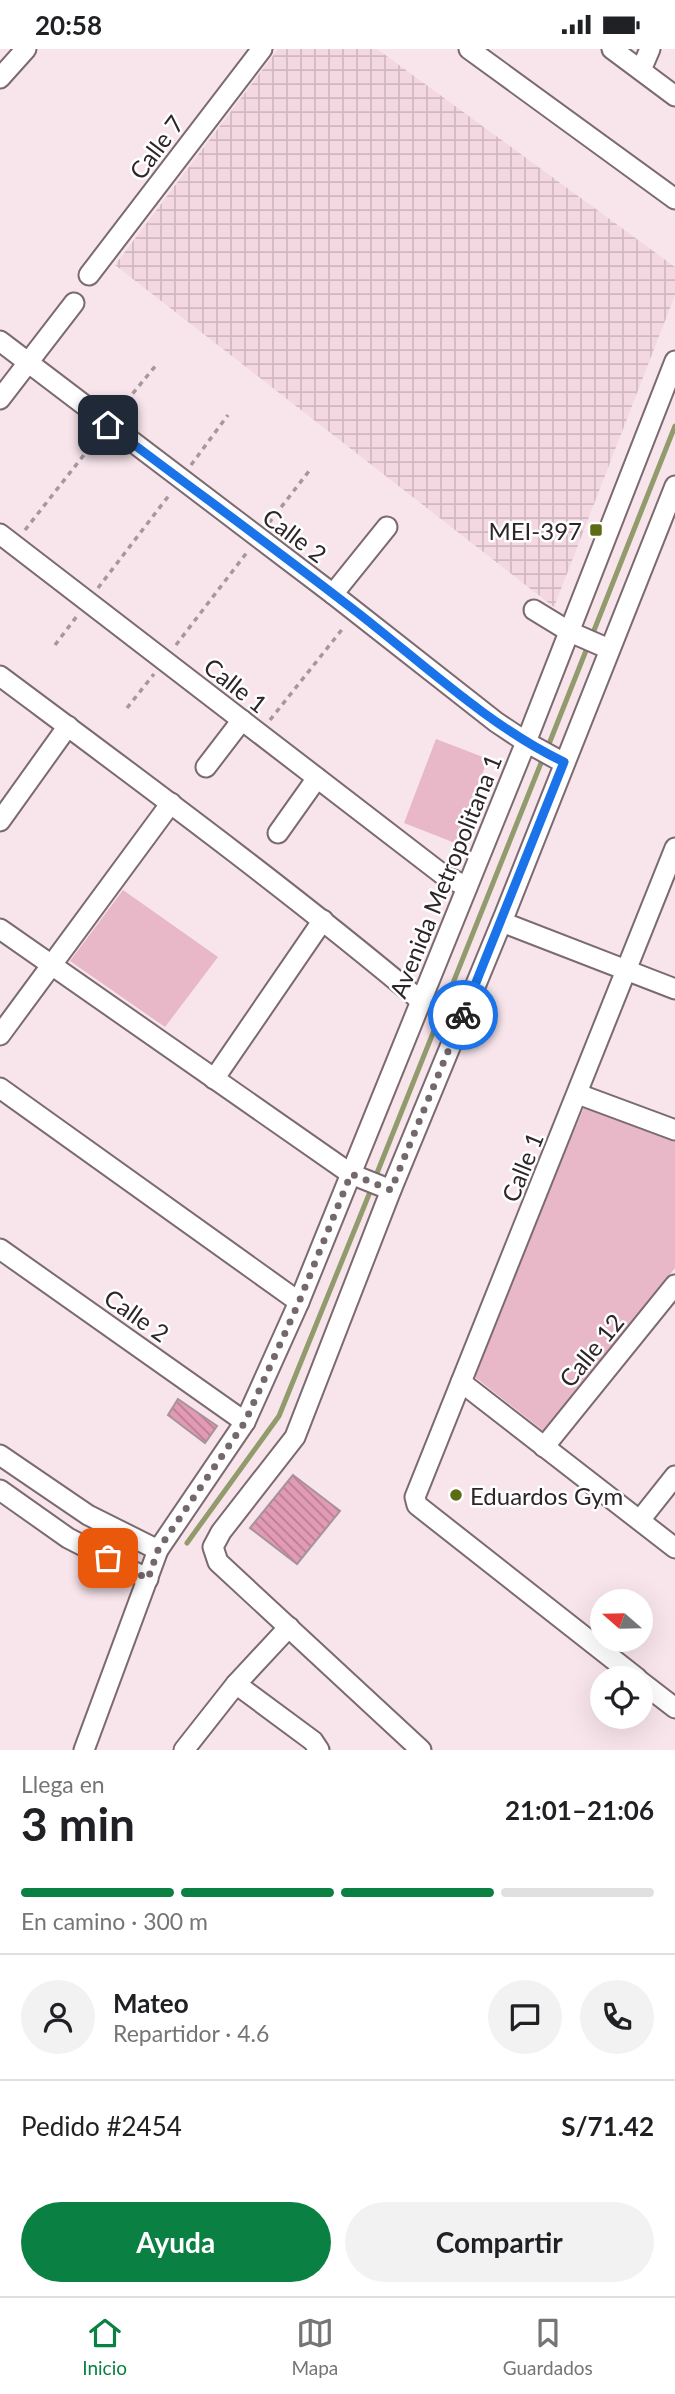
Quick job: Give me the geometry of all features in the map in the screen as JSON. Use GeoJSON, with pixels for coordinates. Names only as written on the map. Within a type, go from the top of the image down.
{"type":"FeatureCollection","features":[{"type":"Feature","properties":{"kind":"street"},"geometry":{"type":"LineString","coordinates":[[0,78],[26,49]]}},
{"type":"Feature","properties":{"kind":"street","name":"Calle 7"},"geometry":{"type":"LineString","coordinates":[[89,275],[262,49]]}},
{"type":"Feature","properties":{"kind":"street"},"geometry":{"type":"LineString","coordinates":[[469,49],[675,199]]}},
{"type":"Feature","properties":{"kind":"street"},"geometry":{"type":"LineString","coordinates":[[612,49],[675,96]]}},
{"type":"Feature","properties":{"kind":"street"},"geometry":{"type":"LineString","coordinates":[[641,71],[650,49]]}},
{"type":"Feature","properties":{"kind":"street"},"geometry":{"type":"LineString","coordinates":[[0,399],[74,303]]}},
{"type":"Feature","properties":{"kind":"street","name":"Calle 2"},"geometry":{"type":"LineString","coordinates":[[0,341],[333,594],[496,722],[560,760]]}},
{"type":"Feature","properties":{"kind":"street","name":"Avenida Metropolitana 1"},"geometry":{"type":"LineString","coordinates":[[84,1750],[158,1550],[245,1422],[355,1175],[467,887],[574,634],[675,361]]}},
{"type":"Feature","properties":{"kind":"street"},"geometry":{"type":"LineString","coordinates":[[421,1750],[218,1562],[213,1547],[221,1532],[295,1437],[386,1188],[502,922],[560,760],[605,647],[675,486]]}},
{"type":"Feature","properties":{"kind":"street"},"geometry":{"type":"LineString","coordinates":[[333,594],[387,527]]}},
{"type":"Feature","properties":{"kind":"street","name":"Calle 1"},"geometry":{"type":"LineString","coordinates":[[7,540],[442,874],[467,887]]}},
{"type":"Feature","properties":{"kind":"street"},"geometry":{"type":"LineString","coordinates":[[534,610],[574,634],[605,647]]}},
{"type":"Feature","properties":{"kind":"street"},"geometry":{"type":"LineString","coordinates":[[0,676],[323,920],[421,1001]]}},
{"type":"Feature","properties":{"kind":"street"},"geometry":{"type":"LineString","coordinates":[[206,767],[242,720]]}},
{"type":"Feature","properties":{"kind":"street"},"geometry":{"type":"LineString","coordinates":[[0,821],[68,726]]}},
{"type":"Feature","properties":{"kind":"street"},"geometry":{"type":"LineString","coordinates":[[278,833],[317,778]]}},
{"type":"Feature","properties":{"kind":"street"},"geometry":{"type":"LineString","coordinates":[[0,1035],[171,803]]}},
{"type":"Feature","properties":{"kind":"street","name":"Calle 1"},"geometry":{"type":"LineString","coordinates":[[621,1666],[417,1505],[415,1497],[674,851]]}},
{"type":"Feature","properties":{"kind":"street"},"geometry":{"type":"LineString","coordinates":[[214,1079],[323,920]]}},
{"type":"Feature","properties":{"kind":"street"},"geometry":{"type":"LineString","coordinates":[[502,922],[675,989]]}},
{"type":"Feature","properties":{"kind":"street"},"geometry":{"type":"LineString","coordinates":[[0,929],[355,1175],[386,1188]]}},
{"type":"Feature","properties":{"kind":"street"},"geometry":{"type":"LineString","coordinates":[[0,1088],[299,1302]]}},
{"type":"Feature","properties":{"kind":"street"},"geometry":{"type":"LineString","coordinates":[[578,1094],[675,1130]]}},
{"type":"Feature","properties":{"kind":"street","name":"Calle 2"},"geometry":{"type":"LineString","coordinates":[[0,1249],[245,1422]]}},
{"type":"Feature","properties":{"kind":"street","name":"Calle 12"},"geometry":{"type":"LineString","coordinates":[[544,1447],[675,1285]]}},
{"type":"Feature","properties":{"kind":"street"},"geometry":{"type":"LineString","coordinates":[[461,1382],[675,1548]]}},
{"type":"Feature","properties":{"kind":"street"},"geometry":{"type":"LineString","coordinates":[[0,1455],[88,1515],[158,1550]]}},
{"type":"Feature","properties":{"kind":"street"},"geometry":{"type":"LineString","coordinates":[[639,1520],[675,1476]]}},
{"type":"Feature","properties":{"kind":"street"},"geometry":{"type":"LineString","coordinates":[[0,1490],[68,1538],[148,1579]]}},
{"type":"Feature","properties":{"kind":"street"},"geometry":{"type":"LineString","coordinates":[[184,1750],[236,1684],[289,1627]]}},
{"type":"Feature","properties":{"kind":"street"},"geometry":{"type":"LineString","coordinates":[[236,1684],[313,1741],[320,1750]]}},
{"type":"Feature","properties":{"kind":"street"},"geometry":{"type":"LineString","coordinates":[[653,1691],[675,1709]]}},
{"type":"Feature","properties":{"kind":"path"},"geometry":{"type":"LineString","coordinates":[[7,540],[108,425],[157,364]]}},
{"type":"Feature","properties":{"kind":"path"},"geometry":{"type":"LineString","coordinates":[[55,645],[228,415]]}},
{"type":"Feature","properties":{"kind":"path"},"geometry":{"type":"LineString","coordinates":[[127,708],[309,471]]}},
{"type":"Feature","properties":{"kind":"path"},"geometry":{"type":"LineString","coordinates":[[259,734],[356,612]]}},
{"type":"Feature","properties":{"kind":"shaded area"},"geometry":{"type":"Polygon","coordinates":[[[278,49],[377,49],[675,267],[675,295],[554,607],[115,265],[278,49]]]}},
{"type":"Feature","properties":{"kind":"shaded area"},"geometry":{"type":"Polygon","coordinates":[[[436,739],[488,759],[455,843],[404,823],[436,739]]]}},
{"type":"Feature","properties":{"kind":"shaded area"},"geometry":{"type":"Polygon","coordinates":[[[123,890],[218,957],[165,1027],[70,961],[123,890]]]}},
{"type":"Feature","properties":{"kind":"shaded area"},"geometry":{"type":"Polygon","coordinates":[[[586,1103],[675,1137],[675,1268],[546,1433],[471,1374],[586,1103]]]}},
{"type":"Feature","properties":{"kind":"building"},"geometry":{"type":"Polygon","coordinates":[[[178,1399],[217,1426],[205,1443],[168,1415],[178,1399]]]}},
{"type":"Feature","properties":{"kind":"building"},"geometry":{"type":"Polygon","coordinates":[[[293,1475],[340,1511],[297,1564],[250,1528],[293,1475]]]}},
{"type":"Feature","properties":{"kind":"waterway"},"geometry":{"type":"LineString","coordinates":[[547,749],[675,426]]}},
{"type":"Feature","properties":{"kind":"waterway"},"geometry":{"type":"LineString","coordinates":[[375,1178],[543,758]]}},
{"type":"Feature","properties":{"kind":"waterway"},"geometry":{"type":"LineString","coordinates":[[187,1543],[279,1416],[372,1187]]}},
{"type":"Feature","properties":{"kind":"way so far"},"geometry":{"type":"LineString","coordinates":[[108,1558],[148,1579],[158,1550],[245,1422],[299,1302],[351,1174],[391,1190],[463,1015]]}},
{"type":"Feature","properties":{"kind":"place","name":"MEI-397"},"geometry":{"type":"Point","coordinates":[596,530]}},
{"type":"Feature","properties":{"kind":"place","name":"Eduardos Gym"},"geometry":{"type":"Point","coordinates":[456,1495]}},
{"type":"Feature","properties":{"kind":"route"},"geometry":{"type":"LineString","coordinates":[[108,425],[333,594],[496,722],[564,762],[463,1015]]}}]}
